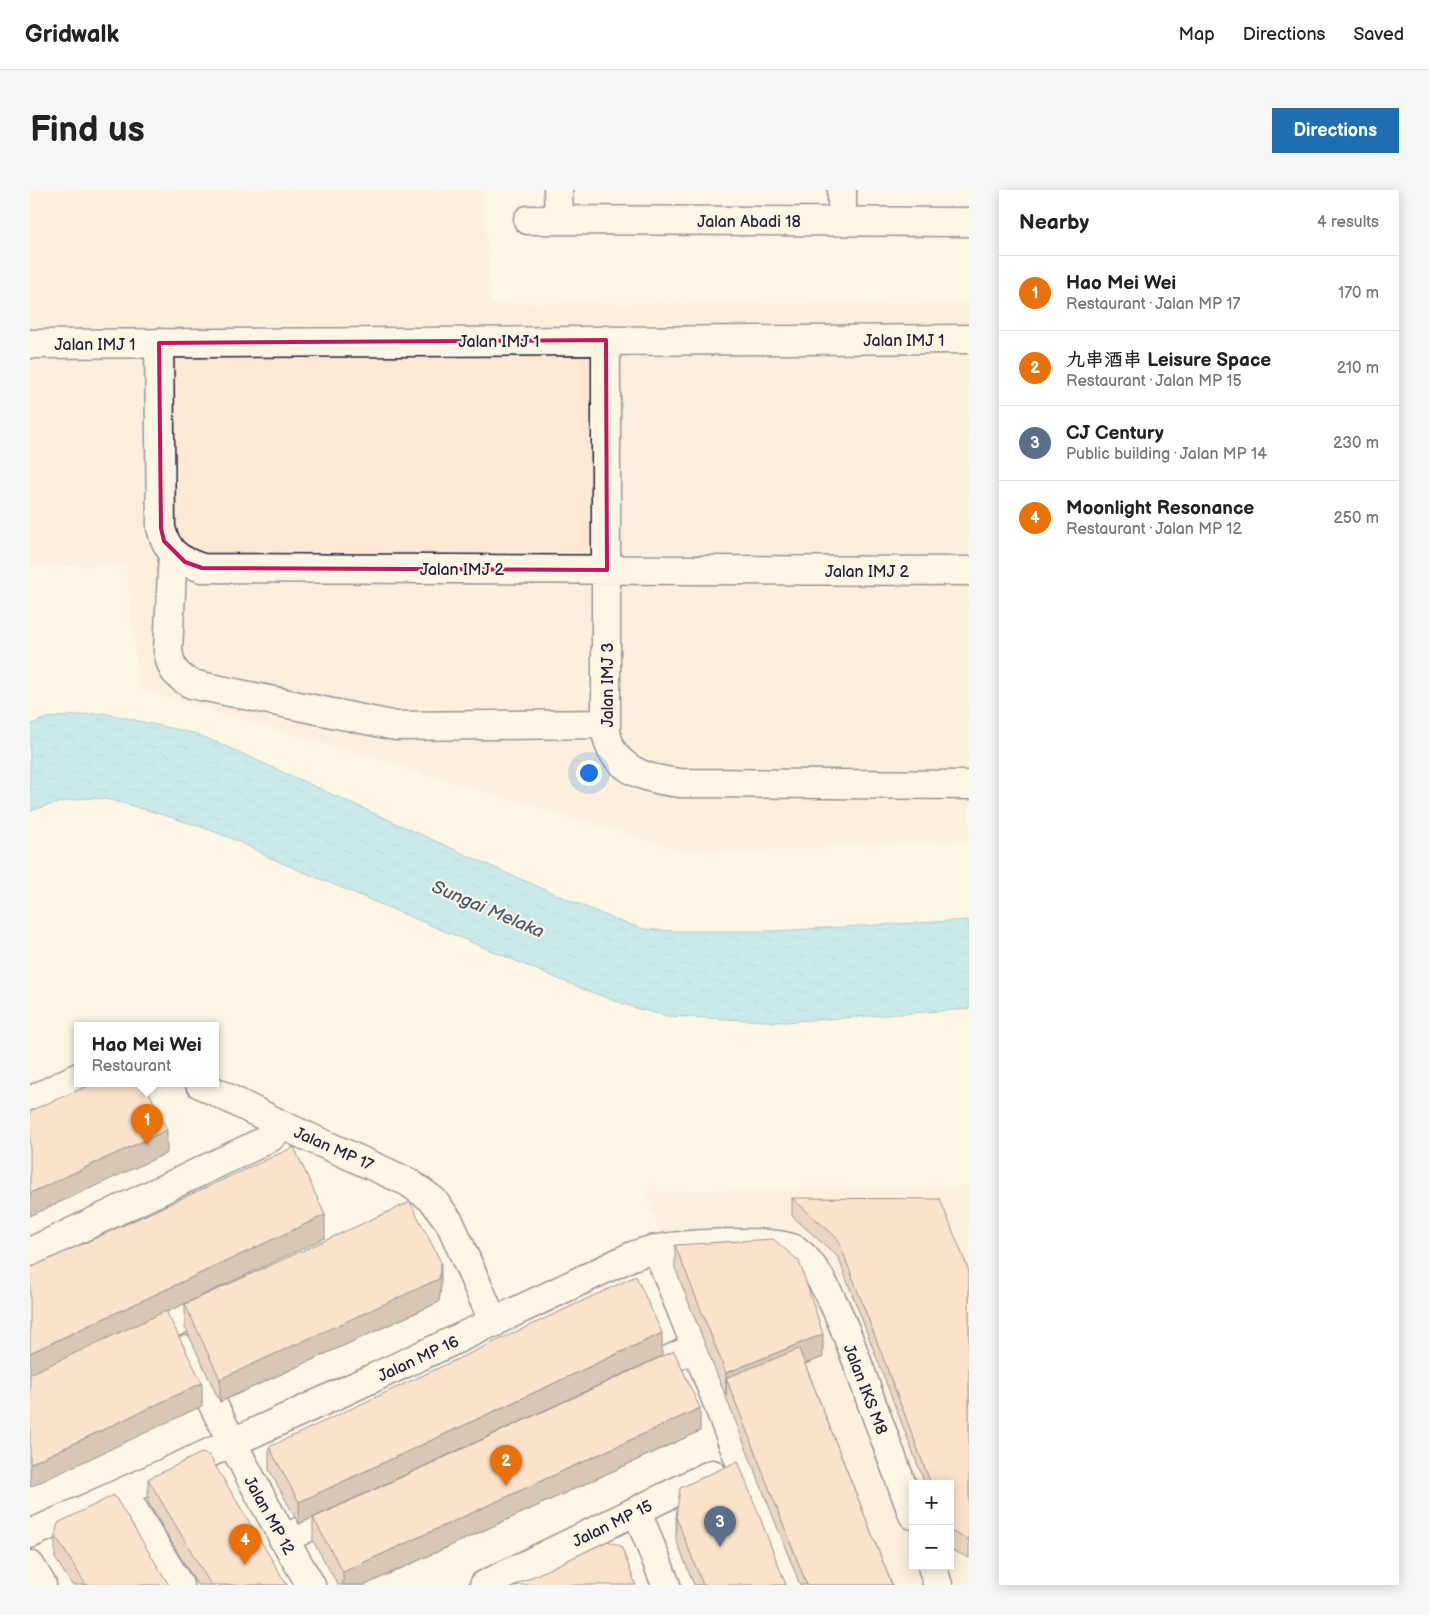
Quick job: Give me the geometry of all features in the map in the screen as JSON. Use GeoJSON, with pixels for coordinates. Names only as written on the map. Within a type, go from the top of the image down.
{"type":"FeatureCollection","features":[{"type":"Feature","properties":{"kind":"street"},"geometry":{"type":"LineString","coordinates":[[558,190],[559,220]]}},
{"type":"Feature","properties":{"kind":"street"},"geometry":{"type":"LineString","coordinates":[[842,190],[842,221]]}},
{"type":"Feature","properties":{"kind":"street","name":"Jalan Abadi 18"},"geometry":{"type":"LineString","coordinates":[[528,220],[969,222]]}},
{"type":"Feature","properties":{"kind":"street","name":"Jalan IMJ 1"},"geometry":{"type":"LineString","coordinates":[[30,344],[606,340],[969,340]]}},
{"type":"Feature","properties":{"kind":"street","name":"Jalan IMJ 3"},"geometry":{"type":"LineString","coordinates":[[606,340],[606,733],[612,752],[641,776],[680,783],[969,785]]}},
{"type":"Feature","properties":{"kind":"street"},"geometry":{"type":"LineString","coordinates":[[159,343],[161,528],[164,541],[173,553],[168,650],[171,665],[178,677],[190,684],[396,726],[606,724]]}},
{"type":"Feature","properties":{"kind":"street","name":"Jalan IMJ 2"},"geometry":{"type":"LineString","coordinates":[[173,553],[185,562],[202,568],[969,571]]}},
{"type":"Feature","properties":{"kind":"street"},"geometry":{"type":"LineString","coordinates":[[30,1101],[74,1079]]}},
{"type":"Feature","properties":{"kind":"street"},"geometry":{"type":"LineString","coordinates":[[206,1087],[282,1125]]}},
{"type":"Feature","properties":{"kind":"street","name":"Jalan MP 17"},"geometry":{"type":"LineString","coordinates":[[30,1252],[252,1147],[271,1137],[282,1125],[408,1182],[434,1200],[450,1223],[494,1323]]}},
{"type":"Feature","properties":{"kind":"street"},"geometry":{"type":"LineString","coordinates":[[406,1213],[434,1200]]}},
{"type":"Feature","properties":{"kind":"street","name":"Jalan MP 16"},"geometry":{"type":"LineString","coordinates":[[30,1534],[232,1444],[494,1323],[632,1256],[657,1249],[701,1244],[779,1244],[795,1250],[813,1266]]}},
{"type":"Feature","properties":{"kind":"street"},"geometry":{"type":"LineString","coordinates":[[657,1249],[787,1585]]}},
{"type":"Feature","properties":{"kind":"street","name":"Jalan IKS M8"},"geometry":{"type":"LineString","coordinates":[[813,1266],[828,1291],[855,1356],[909,1504]]}},
{"type":"Feature","properties":{"kind":"street"},"geometry":{"type":"LineString","coordinates":[[119,1348],[235,1294]]}},
{"type":"Feature","properties":{"kind":"street","name":"Jalan MP 12"},"geometry":{"type":"LineString","coordinates":[[172,1323],[232,1444],[283,1539],[311,1585]]}},
{"type":"Feature","properties":{"kind":"street"},"geometry":{"type":"LineString","coordinates":[[625,1380],[696,1347]]}},
{"type":"Feature","properties":{"kind":"street","name":"Jalan MP 15"},"geometry":{"type":"LineString","coordinates":[[484,1585],[740,1461]]}},
{"type":"Feature","properties":{"kind":"street"},"geometry":{"type":"LineString","coordinates":[[124,1492],[179,1585]]}},
{"type":"Feature","properties":{"kind":"street"},"geometry":{"type":"LineString","coordinates":[[283,1539],[364,1502]]}},
{"type":"Feature","properties":{"kind":"street"},"geometry":{"type":"LineString","coordinates":[[637,1511],[666,1585]]}},
{"type":"Feature","properties":{"kind":"street"},"geometry":{"type":"LineString","coordinates":[[30,1566],[42,1585]]}},
{"type":"Feature","properties":{"kind":"street"},"geometry":{"type":"LineString","coordinates":[[933,1570],[938,1585]]}},
{"type":"Feature","properties":{"kind":"highlighted area"},"geometry":{"type":"Polygon","coordinates":[[[606,340],[607,570],[202,568],[185,562],[164,541],[161,528],[159,343],[606,340]]]}},
{"type":"Feature","properties":{"kind":"shaded area"},"geometry":{"type":"Polygon","coordinates":[[[30,190],[483,190],[491,303],[969,304],[969,841],[692,853],[139,689],[126,566],[30,566],[30,190]]]}},
{"type":"Feature","properties":{"kind":"shaded area"},"geometry":{"type":"Polygon","coordinates":[[[969,1186],[969,1585],[796,1585],[645,1192],[969,1186]]]}},
{"type":"Feature","properties":{"kind":"water","name":"Sungai Melaka"},"geometry":{"type":"Polygon","coordinates":[[[103,713],[197,734],[504,872],[616,920],[644,929],[771,931],[969,920],[969,1009],[784,1022],[668,1016],[638,1009],[585,990],[268,857],[240,842],[195,825],[122,803],[94,798],[62,802],[30,811],[30,725],[46,718],[103,713]]]}},
{"type":"Feature","properties":{"kind":"building"},"geometry":{"type":"Polygon","coordinates":[[[85,1087],[146,1087],[167,1130],[30,1193],[30,1111],[85,1087]]]}},
{"type":"Feature","properties":{"kind":"building"},"geometry":{"type":"Polygon","coordinates":[[[294,1147],[325,1215],[30,1353],[30,1268],[294,1147]]]}},
{"type":"Feature","properties":{"kind":"building"},"geometry":{"type":"Polygon","coordinates":[[[792,1198],[940,1199],[969,1271],[969,1540],[954,1533],[954,1480],[929,1480],[838,1239],[792,1198]]]}},
{"type":"Feature","properties":{"kind":"building"},"geometry":{"type":"Polygon","coordinates":[[[410,1202],[441,1262],[439,1279],[220,1379],[185,1304],[410,1202]]]}},
{"type":"Feature","properties":{"kind":"building"},"geometry":{"type":"Polygon","coordinates":[[[773,1239],[799,1261],[823,1334],[726,1373],[675,1245],[773,1239]]]}},
{"type":"Feature","properties":{"kind":"building"},"geometry":{"type":"Polygon","coordinates":[[[636,1276],[662,1333],[299,1502],[269,1447],[636,1276]]]}},
{"type":"Feature","properties":{"kind":"building"},"geometry":{"type":"Polygon","coordinates":[[[166,1311],[202,1383],[30,1464],[30,1374],[166,1311]]]}},
{"type":"Feature","properties":{"kind":"building"},"geometry":{"type":"Polygon","coordinates":[[[799,1349],[892,1585],[807,1585],[726,1378],[799,1349]]]}},
{"type":"Feature","properties":{"kind":"building"},"geometry":{"type":"Polygon","coordinates":[[[674,1351],[700,1408],[343,1572],[313,1518],[674,1351]]]}},
{"type":"Feature","properties":{"kind":"building"},"geometry":{"type":"Polygon","coordinates":[[[201,1453],[209,1455],[287,1585],[211,1585],[148,1479],[201,1453]]]}},
{"type":"Feature","properties":{"kind":"building"},"geometry":{"type":"Polygon","coordinates":[[[738,1461],[786,1585],[703,1585],[676,1517],[680,1488],[738,1461]]]}},
{"type":"Feature","properties":{"kind":"building"},"geometry":{"type":"Polygon","coordinates":[[[114,1495],[169,1585],[86,1585],[55,1535],[58,1523],[114,1495]]]}},
{"type":"Feature","properties":{"kind":"building"},"geometry":{"type":"Polygon","coordinates":[[[608,1541],[621,1546],[636,1585],[515,1585],[608,1541]]]}},
{"type":"Feature","properties":{"kind":"place","name":"Hao Mei Wei"},"geometry":{"type":"Point","coordinates":[147,1145]}},
{"type":"Feature","properties":{"kind":"place","name":"九串酒串 Leisure Space"},"geometry":{"type":"Point","coordinates":[506,1486]}},
{"type":"Feature","properties":{"kind":"place","name":"CJ Century"},"geometry":{"type":"Point","coordinates":[720,1547]}},
{"type":"Feature","properties":{"kind":"place","name":"Moonlight Resonance"},"geometry":{"type":"Point","coordinates":[245,1565]}}]}
